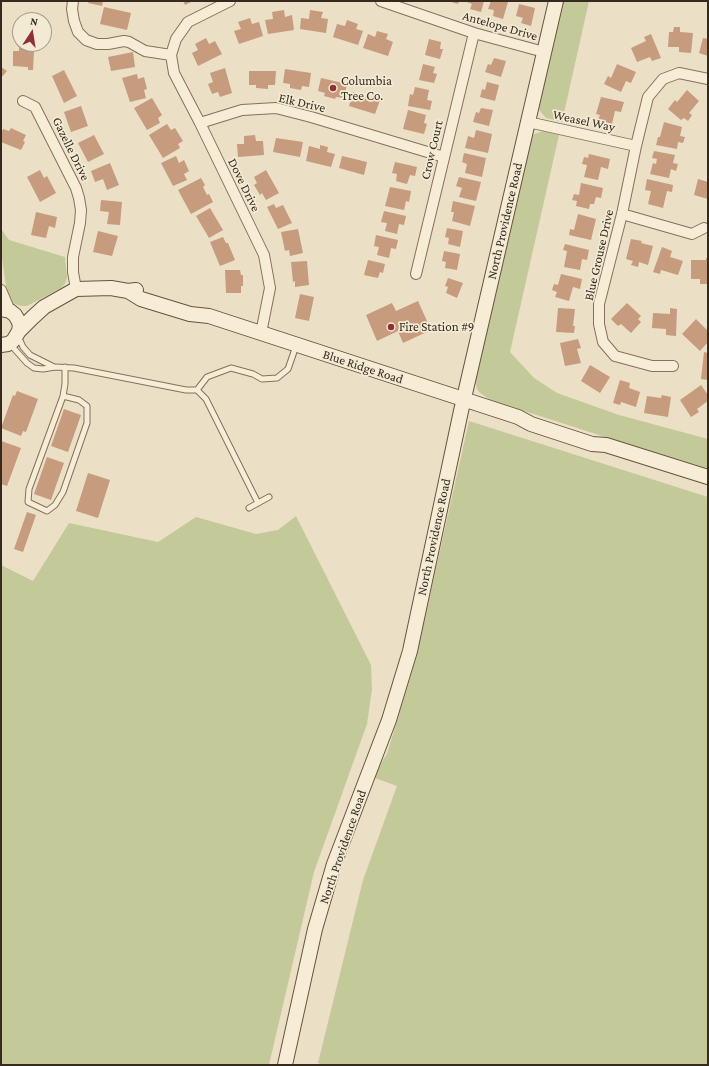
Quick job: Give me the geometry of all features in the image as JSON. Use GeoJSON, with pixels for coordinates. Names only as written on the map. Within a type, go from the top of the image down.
{"type":"FeatureCollection","features":[{"type":"Feature","properties":{"kind":"street"},"geometry":{"type":"LineString","coordinates":[[73,1],[72,9],[74,21],[78,32],[86,40],[97,44],[108,44],[124,41],[129,42],[145,51],[171,54]]}},
{"type":"Feature","properties":{"kind":"street","name":"Dove Drive"},"geometry":{"type":"LineString","coordinates":[[230,1],[188,22],[176,39],[171,54],[174,73],[264,255],[270,288],[261,333]]}},
{"type":"Feature","properties":{"kind":"street","name":"Antelope Drive"},"geometry":{"type":"LineString","coordinates":[[381,1],[474,33],[544,52]]}},
{"type":"Feature","properties":{"kind":"street","name":"North Providence Road"},"geometry":{"type":"LineString","coordinates":[[284,1065],[315,929],[334,864],[389,720],[410,652],[463,399],[556,1]]}},
{"type":"Feature","properties":{"kind":"street","name":"Crow Court"},"geometry":{"type":"LineString","coordinates":[[416,274],[474,33]]}},
{"type":"Feature","properties":{"kind":"street","name":"Blue Grouse Drive"},"geometry":{"type":"LineString","coordinates":[[673,366],[652,366],[615,356],[603,342],[599,324],[599,304],[622,214],[636,146],[648,98],[663,79],[679,73],[708,79]]}},
{"type":"Feature","properties":{"kind":"street","name":"Gazelle Drive"},"geometry":{"type":"LineString","coordinates":[[23,101],[35,107],[76,188],[79,198],[81,210],[80,223],[73,257],[73,272],[76,289]]}},
{"type":"Feature","properties":{"kind":"street","name":"Elk Drive"},"geometry":{"type":"LineString","coordinates":[[200,123],[242,110],[276,108],[444,157]]}},
{"type":"Feature","properties":{"kind":"street","name":"Weasel Way"},"geometry":{"type":"LineString","coordinates":[[528,122],[636,146]]}},
{"type":"Feature","properties":{"kind":"street"},"geometry":{"type":"LineString","coordinates":[[622,214],[692,234],[704,228]]}},
{"type":"Feature","properties":{"kind":"street","name":"Blue Ridge Road"},"geometry":{"type":"LineString","coordinates":[[8,341],[44,307],[76,289],[111,288],[128,291],[141,299],[190,314],[209,316],[518,417],[531,424],[592,444],[606,445],[708,477]]}},
{"type":"Feature","properties":{"kind":"street"},"geometry":{"type":"LineString","coordinates":[[1,290],[8,311],[18,320],[20,325],[8,341]]}},
{"type":"Feature","properties":{"kind":"street","name":"Blue Ridge Road"},"geometry":{"type":"LineString","coordinates":[[8,311],[44,307]]}},
{"type":"Feature","properties":{"kind":"lane"},"geometry":{"type":"LineString","coordinates":[[8,341],[26,363],[34,368],[43,369],[65,366],[186,390],[197,390],[206,399],[258,503]]}},
{"type":"Feature","properties":{"kind":"lane"},"geometry":{"type":"LineString","coordinates":[[8,341],[23,347],[30,355],[55,367]]}},
{"type":"Feature","properties":{"kind":"lane"},"geometry":{"type":"LineString","coordinates":[[197,390],[207,377],[230,368],[253,374],[262,379],[277,378],[288,369],[297,346]]}},
{"type":"Feature","properties":{"kind":"lane"},"geometry":{"type":"LineString","coordinates":[[62,396],[78,400],[87,406],[87,424],[63,492],[55,505],[47,511],[28,502],[29,489],[62,396],[65,384],[65,366]]}},
{"type":"Feature","properties":{"kind":"lane"},"geometry":{"type":"LineString","coordinates":[[249,508],[269,497]]}},
{"type":"Feature","properties":{"kind":"green space"},"geometry":{"type":"Polygon","coordinates":[[[562,1],[589,1],[562,122],[546,118],[538,107],[562,1]]]}},
{"type":"Feature","properties":{"kind":"green space"},"geometry":{"type":"Polygon","coordinates":[[[544,131],[559,135],[510,352],[534,378],[557,393],[619,415],[708,439],[708,470],[490,400],[477,389],[475,377],[530,140],[534,134],[544,131]]]}},
{"type":"Feature","properties":{"kind":"green space"},"geometry":{"type":"Polygon","coordinates":[[[1,229],[9,240],[65,257],[67,277],[65,284],[61,288],[27,306],[21,306],[10,302],[7,293],[1,251],[1,229]]]}},
{"type":"Feature","properties":{"kind":"green space"},"geometry":{"type":"Polygon","coordinates":[[[469,421],[708,497],[708,1065],[323,1065],[318,1063],[363,880],[397,786],[372,777],[387,754],[415,662],[469,421]]]}},
{"type":"Feature","properties":{"kind":"green space"},"geometry":{"type":"Polygon","coordinates":[[[296,516],[371,665],[372,689],[367,724],[314,872],[269,1065],[1,1065],[1,565],[33,581],[69,523],[158,542],[196,517],[256,534],[278,530],[296,516]]]}},
{"type":"Feature","properties":{"kind":"building"},"geometry":{"type":"Polygon","coordinates":[[[89,1],[103,1],[102,6],[88,3],[89,1]]]}},
{"type":"Feature","properties":{"kind":"building"},"geometry":{"type":"Polygon","coordinates":[[[183,1],[193,1],[185,5],[183,1]]]}},
{"type":"Feature","properties":{"kind":"building"},"geometry":{"type":"Polygon","coordinates":[[[448,1],[459,1],[458,4],[448,1]]]}},
{"type":"Feature","properties":{"kind":"building"},"geometry":{"type":"Polygon","coordinates":[[[464,1],[484,1],[481,12],[470,9],[472,4],[464,1]]]}},
{"type":"Feature","properties":{"kind":"building"},"geometry":{"type":"Polygon","coordinates":[[[491,1],[508,2],[503,19],[493,16],[494,10],[488,9],[491,1]]]}},
{"type":"Feature","properties":{"kind":"building"},"geometry":{"type":"Polygon","coordinates":[[[519,4],[535,8],[531,26],[521,23],[523,18],[516,16],[519,4]]]}},
{"type":"Feature","properties":{"kind":"building"},"geometry":{"type":"Polygon","coordinates":[[[104,7],[131,13],[127,30],[100,24],[104,7]]]}},
{"type":"Feature","properties":{"kind":"building"},"geometry":{"type":"Polygon","coordinates":[[[284,10],[285,17],[292,15],[294,30],[268,34],[265,20],[273,19],[272,12],[284,10]]]}},
{"type":"Feature","properties":{"kind":"building"},"geometry":{"type":"Polygon","coordinates":[[[310,10],[323,12],[321,18],[328,19],[326,33],[300,29],[301,18],[309,19],[310,10]]]}},
{"type":"Feature","properties":{"kind":"building"},"geometry":{"type":"Polygon","coordinates":[[[250,18],[252,24],[259,22],[263,36],[239,44],[234,31],[241,29],[238,22],[250,18]]]}},
{"type":"Feature","properties":{"kind":"building"},"geometry":{"type":"Polygon","coordinates":[[[347,20],[358,24],[356,29],[363,31],[358,45],[333,37],[337,24],[345,26],[347,20]]]}},
{"type":"Feature","properties":{"kind":"building"},"geometry":{"type":"Polygon","coordinates":[[[674,27],[680,27],[680,32],[693,33],[691,53],[679,52],[679,47],[668,47],[669,32],[673,32],[674,27]]]}},
{"type":"Feature","properties":{"kind":"building"},"geometry":{"type":"Polygon","coordinates":[[[377,31],[388,34],[386,39],[393,42],[388,56],[363,48],[368,34],[375,37],[377,31]]]}},
{"type":"Feature","properties":{"kind":"building"},"geometry":{"type":"Polygon","coordinates":[[[651,34],[661,58],[652,61],[650,57],[637,62],[631,48],[646,41],[644,37],[651,34]]]}},
{"type":"Feature","properties":{"kind":"building"},"geometry":{"type":"Polygon","coordinates":[[[206,38],[209,44],[215,41],[222,54],[198,66],[192,53],[198,50],[195,44],[206,38]]]}},
{"type":"Feature","properties":{"kind":"building"},"geometry":{"type":"Polygon","coordinates":[[[703,38],[708,39],[708,56],[699,53],[703,38]]]}},
{"type":"Feature","properties":{"kind":"building"},"geometry":{"type":"Polygon","coordinates":[[[429,39],[441,42],[440,49],[443,49],[440,59],[425,55],[429,39]]]}},
{"type":"Feature","properties":{"kind":"building"},"geometry":{"type":"Polygon","coordinates":[[[13,52],[34,52],[33,70],[28,70],[28,67],[13,66],[13,52]]]}},
{"type":"Feature","properties":{"kind":"building"},"geometry":{"type":"Polygon","coordinates":[[[133,52],[135,67],[111,71],[108,57],[133,52]]]}},
{"type":"Feature","properties":{"kind":"building"},"geometry":{"type":"Polygon","coordinates":[[[494,58],[506,61],[501,77],[485,72],[488,64],[491,65],[494,58]]]}},
{"type":"Feature","properties":{"kind":"building"},"geometry":{"type":"Polygon","coordinates":[[[423,64],[435,67],[433,73],[437,74],[434,83],[419,80],[423,64]]]}},
{"type":"Feature","properties":{"kind":"building"},"geometry":{"type":"Polygon","coordinates":[[[617,64],[636,72],[631,83],[626,81],[621,92],[604,84],[608,76],[611,78],[617,64]]]}},
{"type":"Feature","properties":{"kind":"building"},"geometry":{"type":"Polygon","coordinates":[[[1,67],[7,71],[1,78],[1,67]]]}},
{"type":"Feature","properties":{"kind":"building"},"geometry":{"type":"Polygon","coordinates":[[[225,68],[232,93],[220,97],[218,92],[212,94],[208,84],[213,82],[210,73],[225,68]]]}},
{"type":"Feature","properties":{"kind":"building"},"geometry":{"type":"Polygon","coordinates":[[[285,69],[311,73],[309,87],[302,86],[301,90],[290,88],[290,84],[283,83],[285,69]]]}},
{"type":"Feature","properties":{"kind":"building"},"geometry":{"type":"Polygon","coordinates":[[[64,70],[77,96],[64,103],[52,76],[64,70]]]}},
{"type":"Feature","properties":{"kind":"building"},"geometry":{"type":"Polygon","coordinates":[[[249,71],[276,71],[275,85],[268,85],[268,89],[256,88],[256,85],[249,85],[249,71]]]}},
{"type":"Feature","properties":{"kind":"building"},"geometry":{"type":"Polygon","coordinates":[[[137,74],[138,79],[144,77],[147,89],[144,90],[146,98],[130,102],[122,78],[137,74]]]}},
{"type":"Feature","properties":{"kind":"building","name":"Columbia Tree Co."},"geometry":{"type":"Polygon","coordinates":[[[321,78],[347,84],[344,98],[336,97],[335,99],[324,96],[325,93],[318,91],[321,78]]]}},
{"type":"Feature","properties":{"kind":"building"},"geometry":{"type":"Polygon","coordinates":[[[487,82],[499,85],[495,101],[480,97],[482,89],[485,90],[487,82]]]}},
{"type":"Feature","properties":{"kind":"building"},"geometry":{"type":"Polygon","coordinates":[[[415,87],[429,90],[427,100],[432,101],[430,110],[408,106],[410,94],[413,95],[415,87]]]}},
{"type":"Feature","properties":{"kind":"building"},"geometry":{"type":"Polygon","coordinates":[[[687,90],[699,101],[689,113],[692,115],[688,121],[684,118],[681,120],[668,109],[675,100],[677,102],[687,90]]]}},
{"type":"Feature","properties":{"kind":"building"},"geometry":{"type":"Polygon","coordinates":[[[353,92],[380,100],[375,114],[349,106],[353,92]]]}},
{"type":"Feature","properties":{"kind":"building"},"geometry":{"type":"Polygon","coordinates":[[[601,97],[624,102],[621,112],[615,111],[612,124],[598,120],[600,115],[596,114],[601,97]]]}},
{"type":"Feature","properties":{"kind":"building"},"geometry":{"type":"Polygon","coordinates":[[[152,98],[162,115],[158,118],[160,123],[147,130],[134,108],[152,98]]]}},
{"type":"Feature","properties":{"kind":"building"},"geometry":{"type":"Polygon","coordinates":[[[81,106],[88,126],[71,132],[64,112],[81,106]]]}},
{"type":"Feature","properties":{"kind":"building"},"geometry":{"type":"Polygon","coordinates":[[[481,108],[493,110],[489,126],[473,122],[476,112],[479,113],[481,108]]]}},
{"type":"Feature","properties":{"kind":"building"},"geometry":{"type":"Polygon","coordinates":[[[408,110],[426,115],[424,123],[427,124],[424,134],[403,129],[408,110]]]}},
{"type":"Feature","properties":{"kind":"building"},"geometry":{"type":"Polygon","coordinates":[[[664,122],[682,127],[680,136],[685,137],[683,143],[678,142],[677,149],[656,145],[664,122]]]}},
{"type":"Feature","properties":{"kind":"building"},"geometry":{"type":"Polygon","coordinates":[[[167,124],[171,130],[175,128],[183,141],[178,144],[180,148],[163,158],[149,135],[167,124]]]}},
{"type":"Feature","properties":{"kind":"building"},"geometry":{"type":"Polygon","coordinates":[[[11,128],[26,135],[23,141],[25,142],[21,150],[1,142],[1,133],[3,129],[9,131],[11,128]]]}},
{"type":"Feature","properties":{"kind":"building"},"geometry":{"type":"Polygon","coordinates":[[[476,130],[492,134],[488,153],[465,148],[468,136],[474,138],[476,130]]]}},
{"type":"Feature","properties":{"kind":"building"},"geometry":{"type":"Polygon","coordinates":[[[94,135],[104,154],[88,162],[78,143],[94,135]]]}},
{"type":"Feature","properties":{"kind":"building"},"geometry":{"type":"Polygon","coordinates":[[[255,135],[256,141],[263,141],[264,155],[238,157],[237,144],[244,144],[244,136],[255,135]]]}},
{"type":"Feature","properties":{"kind":"building"},"geometry":{"type":"Polygon","coordinates":[[[276,138],[303,142],[300,157],[273,152],[276,138]]]}},
{"type":"Feature","properties":{"kind":"building"},"geometry":{"type":"Polygon","coordinates":[[[320,145],[328,147],[327,152],[335,154],[331,167],[306,161],[309,146],[320,149],[320,145]]]}},
{"type":"Feature","properties":{"kind":"building"},"geometry":{"type":"Polygon","coordinates":[[[654,151],[675,155],[673,163],[678,164],[676,171],[671,169],[669,178],[650,174],[653,163],[656,164],[657,159],[652,158],[654,151]]]}},
{"type":"Feature","properties":{"kind":"building"},"geometry":{"type":"Polygon","coordinates":[[[464,153],[486,158],[482,177],[465,173],[467,164],[462,162],[464,153]]]}},
{"type":"Feature","properties":{"kind":"building"},"geometry":{"type":"Polygon","coordinates":[[[589,154],[610,159],[608,169],[601,167],[598,180],[584,177],[587,165],[582,164],[584,157],[588,158],[589,154]]]}},
{"type":"Feature","properties":{"kind":"building"},"geometry":{"type":"Polygon","coordinates":[[[176,156],[179,163],[184,160],[189,171],[184,174],[187,180],[173,186],[161,163],[176,156]]]}},
{"type":"Feature","properties":{"kind":"building"},"geometry":{"type":"Polygon","coordinates":[[[342,156],[367,162],[364,175],[339,168],[342,156]]]}},
{"type":"Feature","properties":{"kind":"building"},"geometry":{"type":"Polygon","coordinates":[[[395,162],[417,167],[415,176],[410,175],[407,184],[396,181],[397,174],[392,173],[395,162]]]}},
{"type":"Feature","properties":{"kind":"building"},"geometry":{"type":"Polygon","coordinates":[[[110,163],[119,185],[107,190],[103,179],[95,182],[91,171],[110,163]]]}},
{"type":"Feature","properties":{"kind":"building"},"geometry":{"type":"Polygon","coordinates":[[[40,170],[44,178],[47,176],[56,193],[40,202],[27,177],[40,170]]]}},
{"type":"Feature","properties":{"kind":"building"},"geometry":{"type":"Polygon","coordinates":[[[266,170],[279,193],[266,200],[262,193],[260,195],[254,185],[257,183],[254,177],[266,170]]]}},
{"type":"Feature","properties":{"kind":"building"},"geometry":{"type":"Polygon","coordinates":[[[459,177],[481,182],[476,201],[459,197],[462,188],[456,186],[459,177]]]}},
{"type":"Feature","properties":{"kind":"building"},"geometry":{"type":"Polygon","coordinates":[[[201,178],[205,185],[203,187],[207,195],[209,194],[213,202],[191,214],[178,190],[201,178]]]}},
{"type":"Feature","properties":{"kind":"building"},"geometry":{"type":"Polygon","coordinates":[[[647,179],[673,185],[672,192],[667,191],[663,208],[648,204],[651,191],[645,190],[647,179]]]}},
{"type":"Feature","properties":{"kind":"building"},"geometry":{"type":"Polygon","coordinates":[[[698,179],[708,182],[708,199],[694,195],[698,179]]]}},
{"type":"Feature","properties":{"kind":"building"},"geometry":{"type":"Polygon","coordinates":[[[581,183],[603,188],[601,198],[596,197],[594,204],[590,204],[589,209],[576,206],[577,201],[572,200],[574,194],[579,195],[581,183]]]}},
{"type":"Feature","properties":{"kind":"building"},"geometry":{"type":"Polygon","coordinates":[[[390,187],[411,191],[409,202],[406,201],[404,210],[385,206],[390,187]]]}},
{"type":"Feature","properties":{"kind":"building"},"geometry":{"type":"Polygon","coordinates":[[[101,200],[122,202],[120,225],[107,224],[109,212],[100,211],[101,200]]]}},
{"type":"Feature","properties":{"kind":"building"},"geometry":{"type":"Polygon","coordinates":[[[453,201],[475,206],[470,226],[452,221],[454,212],[451,212],[453,201]]]}},
{"type":"Feature","properties":{"kind":"building"},"geometry":{"type":"Polygon","coordinates":[[[274,204],[276,208],[283,205],[292,223],[278,229],[267,207],[274,204]]]}},
{"type":"Feature","properties":{"kind":"building"},"geometry":{"type":"Polygon","coordinates":[[[210,208],[223,230],[209,238],[196,216],[210,208]]]}},
{"type":"Feature","properties":{"kind":"building"},"geometry":{"type":"Polygon","coordinates":[[[384,211],[406,216],[404,225],[399,224],[397,234],[385,231],[387,223],[381,222],[384,211]]]}},
{"type":"Feature","properties":{"kind":"building"},"geometry":{"type":"Polygon","coordinates":[[[36,212],[57,217],[55,228],[49,226],[46,238],[31,235],[36,212]]]}},
{"type":"Feature","properties":{"kind":"building"},"geometry":{"type":"Polygon","coordinates":[[[578,214],[596,219],[591,240],[569,235],[570,229],[574,230],[578,214]]]}},
{"type":"Feature","properties":{"kind":"building"},"geometry":{"type":"Polygon","coordinates":[[[447,228],[463,231],[460,247],[448,244],[449,238],[445,237],[447,228]]]}},
{"type":"Feature","properties":{"kind":"building"},"geometry":{"type":"Polygon","coordinates":[[[298,229],[303,253],[290,256],[289,250],[285,251],[281,232],[298,229]]]}},
{"type":"Feature","properties":{"kind":"building"},"geometry":{"type":"Polygon","coordinates":[[[98,231],[118,236],[112,256],[93,252],[98,231]]]}},
{"type":"Feature","properties":{"kind":"building"},"geometry":{"type":"Polygon","coordinates":[[[376,235],[398,240],[396,249],[391,248],[389,258],[377,255],[379,247],[374,246],[376,235]]]}},
{"type":"Feature","properties":{"kind":"building"},"geometry":{"type":"Polygon","coordinates":[[[223,237],[226,243],[228,243],[235,260],[220,266],[210,242],[223,237]]]}},
{"type":"Feature","properties":{"kind":"building"},"geometry":{"type":"Polygon","coordinates":[[[631,239],[642,241],[641,243],[653,246],[648,265],[639,262],[638,267],[631,265],[633,261],[626,259],[631,239]]]}},
{"type":"Feature","properties":{"kind":"building"},"geometry":{"type":"Polygon","coordinates":[[[565,244],[589,250],[587,260],[582,259],[580,270],[564,267],[567,251],[563,250],[565,244]]]}},
{"type":"Feature","properties":{"kind":"building"},"geometry":{"type":"Polygon","coordinates":[[[662,247],[672,251],[670,257],[683,261],[678,275],[661,270],[660,274],[653,272],[662,247]]]}},
{"type":"Feature","properties":{"kind":"building"},"geometry":{"type":"Polygon","coordinates":[[[444,251],[460,254],[457,270],[445,268],[446,262],[442,261],[444,251]]]}},
{"type":"Feature","properties":{"kind":"building"},"geometry":{"type":"Polygon","coordinates":[[[706,258],[708,258],[707,284],[700,284],[700,279],[691,279],[691,260],[706,260],[706,258]]]}},
{"type":"Feature","properties":{"kind":"building"},"geometry":{"type":"Polygon","coordinates":[[[368,260],[385,264],[383,273],[380,272],[378,278],[364,275],[368,260]]]}},
{"type":"Feature","properties":{"kind":"building"},"geometry":{"type":"Polygon","coordinates":[[[307,261],[309,285],[295,287],[291,262],[307,261]]]}},
{"type":"Feature","properties":{"kind":"building"},"geometry":{"type":"Polygon","coordinates":[[[225,270],[240,270],[241,275],[243,275],[243,286],[241,286],[241,293],[226,293],[225,270]]]}},
{"type":"Feature","properties":{"kind":"building"},"geometry":{"type":"Polygon","coordinates":[[[561,274],[582,279],[580,289],[573,287],[569,301],[555,297],[557,292],[552,290],[554,284],[558,285],[561,274]]]}},
{"type":"Feature","properties":{"kind":"building"},"geometry":{"type":"Polygon","coordinates":[[[448,278],[463,283],[457,298],[446,293],[448,287],[445,286],[448,278]]]}},
{"type":"Feature","properties":{"kind":"building"},"geometry":{"type":"Polygon","coordinates":[[[300,294],[314,297],[309,321],[295,318],[300,294]]]}},
{"type":"Feature","properties":{"kind":"building"},"geometry":{"type":"Polygon","coordinates":[[[418,301],[431,330],[403,343],[398,331],[377,341],[366,315],[392,303],[396,311],[418,301]]]}},
{"type":"Feature","properties":{"kind":"building"},"geometry":{"type":"Polygon","coordinates":[[[627,303],[641,316],[638,319],[641,322],[631,333],[621,324],[618,326],[611,319],[627,303]]]}},
{"type":"Feature","properties":{"kind":"building"},"geometry":{"type":"Polygon","coordinates":[[[558,308],[575,309],[573,326],[575,326],[574,333],[556,332],[558,308]]]}},
{"type":"Feature","properties":{"kind":"building"},"geometry":{"type":"Polygon","coordinates":[[[670,308],[677,309],[676,336],[666,335],[666,329],[652,328],[653,313],[670,314],[670,308]]]}},
{"type":"Feature","properties":{"kind":"building"},"geometry":{"type":"Polygon","coordinates":[[[696,319],[708,331],[708,342],[700,351],[682,334],[696,319]]]}},
{"type":"Feature","properties":{"kind":"building"},"geometry":{"type":"Polygon","coordinates":[[[578,339],[581,348],[577,349],[581,363],[565,366],[560,343],[578,339]]]}},
{"type":"Feature","properties":{"kind":"building"},"geometry":{"type":"Polygon","coordinates":[[[704,352],[708,353],[708,380],[701,379],[704,352]]]}},
{"type":"Feature","properties":{"kind":"building"},"geometry":{"type":"Polygon","coordinates":[[[590,365],[610,377],[600,393],[581,381],[590,365]]]}},
{"type":"Feature","properties":{"kind":"building"},"geometry":{"type":"Polygon","coordinates":[[[620,380],[630,383],[629,388],[640,392],[636,407],[621,402],[620,405],[613,403],[620,380]]]}},
{"type":"Feature","properties":{"kind":"building"},"geometry":{"type":"Polygon","coordinates":[[[701,385],[708,395],[708,401],[697,409],[699,412],[691,417],[680,400],[701,385]]]}},
{"type":"Feature","properties":{"kind":"building"},"geometry":{"type":"Polygon","coordinates":[[[17,391],[38,399],[26,432],[23,431],[21,436],[1,428],[13,395],[15,396],[17,391]]]}},
{"type":"Feature","properties":{"kind":"building"},"geometry":{"type":"Polygon","coordinates":[[[662,395],[671,397],[668,417],[644,413],[647,396],[661,398],[662,395]]]}},
{"type":"Feature","properties":{"kind":"building"},"geometry":{"type":"Polygon","coordinates":[[[64,409],[81,415],[68,452],[51,446],[64,409]]]}},
{"type":"Feature","properties":{"kind":"building"},"geometry":{"type":"Polygon","coordinates":[[[1,441],[21,448],[7,486],[1,484],[1,441]]]}},
{"type":"Feature","properties":{"kind":"building"},"geometry":{"type":"Polygon","coordinates":[[[47,457],[64,463],[51,500],[34,494],[47,457]]]}},
{"type":"Feature","properties":{"kind":"building"},"geometry":{"type":"Polygon","coordinates":[[[88,473],[110,480],[98,518],[76,511],[88,473]]]}},
{"type":"Feature","properties":{"kind":"building"},"geometry":{"type":"Polygon","coordinates":[[[27,512],[36,515],[23,552],[14,549],[27,512]]]}},
{"type":"Feature","properties":{"kind":"place","name":"Columbia Tree Co."},"geometry":{"type":"Point","coordinates":[333,88]}},
{"type":"Feature","properties":{"kind":"place","name":"Fire Station #9"},"geometry":{"type":"Point","coordinates":[391,327]}}]}
